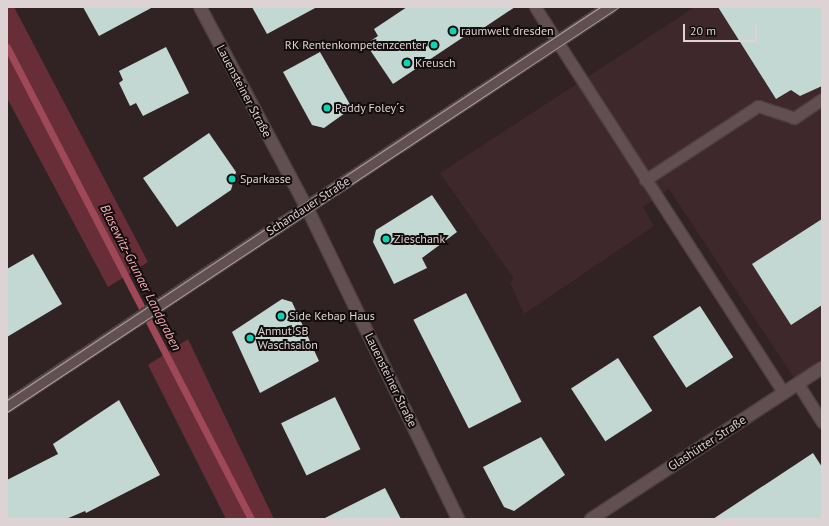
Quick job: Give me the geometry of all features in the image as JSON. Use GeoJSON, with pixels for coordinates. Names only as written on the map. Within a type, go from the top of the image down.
{"type":"FeatureCollection","features":[{"type":"Feature","properties":{"kind":"street","name":"Lauensteiner Straße"},"geometry":{"type":"LineString","coordinates":[[200,7],[307,207],[458,519]]}},
{"type":"Feature","properties":{"kind":"street","name":"Schandauer Straße"},"geometry":{"type":"LineString","coordinates":[[7,406],[610,7]]}},
{"type":"Feature","properties":{"kind":"street","name":"Glashütter Straße"},"geometry":{"type":"LineString","coordinates":[[591,519],[822,368]]}},
{"type":"Feature","properties":{"kind":"lane"},"geometry":{"type":"LineString","coordinates":[[534,7],[784,393]]}},
{"type":"Feature","properties":{"kind":"lane"},"geometry":{"type":"LineString","coordinates":[[645,180],[758,106],[794,118],[822,99]]}},
{"type":"Feature","properties":{"kind":"lane"},"geometry":{"type":"LineString","coordinates":[[798,384],[822,422]]}},
{"type":"Feature","properties":{"kind":"shaded area"},"geometry":{"type":"Polygon","coordinates":[[[7,7],[14,7],[148,262],[108,287],[7,98],[7,7]]]}},
{"type":"Feature","properties":{"kind":"shaded area"},"geometry":{"type":"Polygon","coordinates":[[[695,7],[822,7],[822,363],[820,360],[794,378],[669,189],[643,207],[654,226],[524,314],[510,282],[514,279],[440,173],[695,7]]]}},
{"type":"Feature","properties":{"kind":"shaded area"},"geometry":{"type":"Polygon","coordinates":[[[188,339],[274,519],[226,519],[148,365],[188,339]]]}},
{"type":"Feature","properties":{"kind":"building"},"geometry":{"type":"Polygon","coordinates":[[[83,7],[153,7],[99,36],[83,7]]]}},
{"type":"Feature","properties":{"kind":"building"},"geometry":{"type":"Polygon","coordinates":[[[252,7],[317,7],[267,34],[252,7]]]}},
{"type":"Feature","properties":{"kind":"building"},"geometry":{"type":"Polygon","coordinates":[[[407,7],[515,7],[479,31],[477,28],[393,84],[366,44],[378,36],[374,29],[407,7]]]}},
{"type":"Feature","properties":{"kind":"building"},"geometry":{"type":"Polygon","coordinates":[[[718,7],[822,7],[822,86],[800,96],[791,90],[776,99],[718,7]]]}},
{"type":"Feature","properties":{"kind":"building"},"geometry":{"type":"Polygon","coordinates":[[[166,47],[189,93],[143,116],[136,103],[130,106],[119,83],[123,80],[119,71],[166,47]]]}},
{"type":"Feature","properties":{"kind":"building"},"geometry":{"type":"Polygon","coordinates":[[[320,52],[352,108],[324,128],[312,125],[283,72],[320,52]]]}},
{"type":"Feature","properties":{"kind":"building"},"geometry":{"type":"Polygon","coordinates":[[[209,133],[236,172],[231,190],[177,227],[143,178],[209,133]]]}},
{"type":"Feature","properties":{"kind":"building"},"geometry":{"type":"Polygon","coordinates":[[[432,195],[457,232],[422,258],[427,268],[394,284],[373,242],[376,230],[432,195]]]}},
{"type":"Feature","properties":{"kind":"building"},"geometry":{"type":"Polygon","coordinates":[[[822,219],[822,305],[791,325],[752,264],[822,219]]]}},
{"type":"Feature","properties":{"kind":"building"},"geometry":{"type":"Polygon","coordinates":[[[33,254],[62,304],[7,337],[7,269],[33,254]]]}},
{"type":"Feature","properties":{"kind":"building"},"geometry":{"type":"Polygon","coordinates":[[[466,293],[521,402],[469,428],[413,320],[466,293]]]}},
{"type":"Feature","properties":{"kind":"building"},"geometry":{"type":"Polygon","coordinates":[[[282,299],[292,302],[319,361],[260,393],[232,332],[282,299]]]}},
{"type":"Feature","properties":{"kind":"building"},"geometry":{"type":"Polygon","coordinates":[[[700,306],[733,357],[686,388],[653,336],[700,306]]]}},
{"type":"Feature","properties":{"kind":"building"},"geometry":{"type":"Polygon","coordinates":[[[618,358],[652,411],[605,441],[571,388],[618,358]]]}},
{"type":"Feature","properties":{"kind":"building"},"geometry":{"type":"Polygon","coordinates":[[[335,397],[360,449],[306,475],[281,423],[335,397]]]}},
{"type":"Feature","properties":{"kind":"building"},"geometry":{"type":"Polygon","coordinates":[[[119,400],[160,475],[86,513],[85,511],[66,519],[7,519],[7,480],[58,454],[53,444],[119,400]]]}},
{"type":"Feature","properties":{"kind":"building"},"geometry":{"type":"Polygon","coordinates":[[[541,437],[565,475],[514,511],[504,507],[483,467],[541,437]]]}},
{"type":"Feature","properties":{"kind":"building"},"geometry":{"type":"Polygon","coordinates":[[[813,453],[822,467],[822,519],[713,519],[813,453]]]}},
{"type":"Feature","properties":{"kind":"building"},"geometry":{"type":"Polygon","coordinates":[[[385,488],[401,519],[323,519],[385,488]]]}},
{"type":"Feature","properties":{"kind":"waterway","name":"Blasewitz‐Grunaer Landgraben"},"geometry":{"type":"LineString","coordinates":[[7,47],[251,519]]}},
{"type":"Feature","properties":{"kind":"tram line"},"geometry":{"type":"LineString","coordinates":[[7,400],[600,7]]}},
{"type":"Feature","properties":{"kind":"tram line"},"geometry":{"type":"LineString","coordinates":[[7,412],[619,7]]}},
{"type":"Feature","properties":{"kind":"place","name":"raumwelt dresden"},"geometry":{"type":"Point","coordinates":[453,31]}},
{"type":"Feature","properties":{"kind":"place","name":"RK Rentenkompetenzcenter"},"geometry":{"type":"Point","coordinates":[434,45]}},
{"type":"Feature","properties":{"kind":"place","name":"Kreusch"},"geometry":{"type":"Point","coordinates":[407,63]}},
{"type":"Feature","properties":{"kind":"place","name":"Paddy Foley´s"},"geometry":{"type":"Point","coordinates":[327,108]}},
{"type":"Feature","properties":{"kind":"place","name":"Sparkasse"},"geometry":{"type":"Point","coordinates":[232,179]}},
{"type":"Feature","properties":{"kind":"place","name":"Zieschank"},"geometry":{"type":"Point","coordinates":[386,239]}},
{"type":"Feature","properties":{"kind":"place","name":"Side Kebap Haus"},"geometry":{"type":"Point","coordinates":[281,316]}},
{"type":"Feature","properties":{"kind":"place","name":"Anmut SB Waschsalon"},"geometry":{"type":"Point","coordinates":[250,338]}}]}
